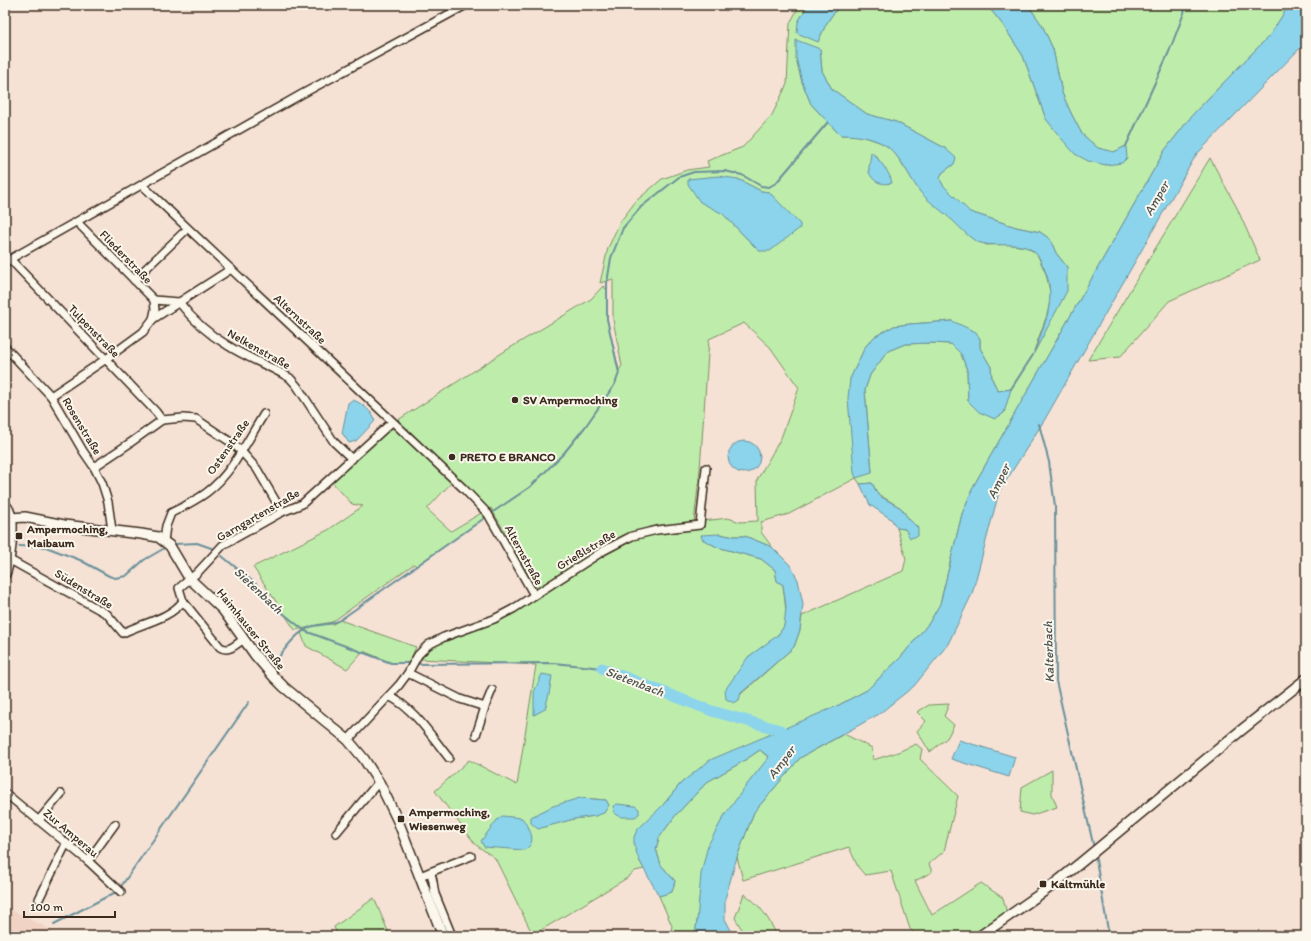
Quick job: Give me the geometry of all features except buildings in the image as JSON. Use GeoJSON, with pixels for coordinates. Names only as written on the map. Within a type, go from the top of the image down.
{"type":"FeatureCollection","features":[{"type":"Feature","properties":{"kind":"main road"},"geometry":{"type":"LineString","coordinates":[[5,505],[12,518],[8,528],[10,560],[5,574]]}},
{"type":"Feature","properties":{"kind":"main road"},"geometry":{"type":"LineString","coordinates":[[12,518],[25,517],[64,525],[112,530],[158,537],[164,541]]}},
{"type":"Feature","properties":{"kind":"main road","name":"Haimhauser Straße"},"geometry":{"type":"LineString","coordinates":[[164,541],[170,546],[189,578],[223,610],[262,663],[284,687],[348,740],[364,759],[380,784],[402,830],[443,936]]}},
{"type":"Feature","properties":{"kind":"main road"},"geometry":{"type":"LineString","coordinates":[[980,936],[1053,885],[1233,736],[1306,679]]}},
{"type":"Feature","properties":{"kind":"street"},"geometry":{"type":"LineString","coordinates":[[8,260],[302,94],[466,5]]}},
{"type":"Feature","properties":{"kind":"street","name":"Alternstraße"},"geometry":{"type":"LineString","coordinates":[[142,185],[463,488],[488,514],[534,595]]}},
{"type":"Feature","properties":{"kind":"street","name":"Fliederstraße"},"geometry":{"type":"LineString","coordinates":[[77,222],[154,300],[156,310],[153,319]]}},
{"type":"Feature","properties":{"kind":"street"},"geometry":{"type":"LineString","coordinates":[[134,280],[184,232]]}},
{"type":"Feature","properties":{"kind":"street","name":"Tulpenstraße"},"geometry":{"type":"LineString","coordinates":[[8,260],[106,359],[162,420]]}},
{"type":"Feature","properties":{"kind":"street"},"geometry":{"type":"LineString","coordinates":[[51,396],[106,359],[142,332],[153,319],[231,269]]}},
{"type":"Feature","properties":{"kind":"street"},"geometry":{"type":"LineString","coordinates":[[154,300],[179,302]]}},
{"type":"Feature","properties":{"kind":"street","name":"Nelkenstraße"},"geometry":{"type":"LineString","coordinates":[[179,302],[189,315],[226,345],[290,378],[297,386],[334,442],[352,459]]}},
{"type":"Feature","properties":{"kind":"street","name":"Rosenstraße"},"geometry":{"type":"LineString","coordinates":[[5,347],[51,396],[94,467],[102,483],[108,502],[112,530]]}},
{"type":"Feature","properties":{"kind":"street","name":"Ostenstraße"},"geometry":{"type":"LineString","coordinates":[[164,541],[166,526],[171,513],[205,494],[217,484],[227,472],[264,414]]}},
{"type":"Feature","properties":{"kind":"street"},"geometry":{"type":"LineString","coordinates":[[94,467],[162,420],[183,418],[196,419],[232,443],[241,451],[257,469],[282,512]]}},
{"type":"Feature","properties":{"kind":"street","name":"Garngartenstraße"},"geometry":{"type":"LineString","coordinates":[[189,578],[223,545],[282,512],[302,504],[392,422]]}},
{"type":"Feature","properties":{"kind":"street","name":"Grießlstraße"},"geometry":{"type":"LineString","coordinates":[[348,740],[389,696],[408,673],[418,655],[428,645],[444,637],[494,619],[603,551],[632,536],[657,530],[700,525],[706,468]]}},
{"type":"Feature","properties":{"kind":"street","name":"Südenstraße"},"geometry":{"type":"LineString","coordinates":[[10,560],[108,614],[123,633],[172,612],[178,608],[183,601]]}},
{"type":"Feature","properties":{"kind":"street"},"geometry":{"type":"LineString","coordinates":[[189,578],[179,588],[183,601],[220,647],[223,649],[229,649],[244,639]]}},
{"type":"Feature","properties":{"kind":"street"},"geometry":{"type":"LineString","coordinates":[[408,673],[460,699],[485,707]]}},
{"type":"Feature","properties":{"kind":"street"},"geometry":{"type":"LineString","coordinates":[[476,735],[492,690]]}},
{"type":"Feature","properties":{"kind":"street"},"geometry":{"type":"LineString","coordinates":[[389,696],[409,709],[449,758]]}},
{"type":"Feature","properties":{"kind":"street"},"geometry":{"type":"LineString","coordinates":[[336,833],[376,785],[380,784]]}},
{"type":"Feature","properties":{"kind":"street","name":"Zur Amperau"},"geometry":{"type":"LineString","coordinates":[[5,793],[88,861],[121,892]]}},
{"type":"Feature","properties":{"kind":"street"},"geometry":{"type":"LineString","coordinates":[[39,820],[61,794]]}},
{"type":"Feature","properties":{"kind":"street"},"geometry":{"type":"LineString","coordinates":[[88,861],[115,824]]}},
{"type":"Feature","properties":{"kind":"street"},"geometry":{"type":"LineString","coordinates":[[39,899],[66,844]]}},
{"type":"Feature","properties":{"kind":"street"},"geometry":{"type":"LineString","coordinates":[[420,876],[471,856]]}},
{"type":"Feature","properties":{"kind":"street"},"geometry":{"type":"LineString","coordinates":[[430,872],[433,877],[435,894],[452,936]]}},
{"type":"Feature","properties":{"kind":"shaded area"},"geometry":{"type":"Polygon","coordinates":[[[5,907],[48,928],[57,936],[5,936],[5,907]]]}},
{"type":"Feature","properties":{"kind":"green space"},"geometry":{"type":"Polygon","coordinates":[[[800,5],[808,5],[798,22],[818,42],[831,17],[842,5],[987,5],[1003,25],[1023,56],[1046,119],[1106,165],[1126,146],[1114,152],[1098,148],[1082,134],[1062,93],[1053,49],[1042,25],[1028,5],[1289,5],[1270,35],[1194,113],[1165,150],[974,485],[962,514],[940,604],[929,623],[901,657],[867,690],[681,783],[663,805],[639,860],[644,869],[635,871],[627,878],[533,935],[495,858],[476,845],[435,791],[469,760],[517,785],[536,665],[421,659],[434,646],[501,620],[541,596],[491,508],[488,510],[398,420],[505,351],[591,299],[603,286],[607,290],[607,319],[619,370],[622,366],[613,320],[613,279],[600,283],[608,248],[620,222],[636,201],[662,179],[687,170],[709,167],[707,161],[743,147],[772,115],[787,84],[790,23],[800,5]],[[820,49],[796,58],[802,82],[811,104],[840,135],[865,137],[885,144],[895,153],[920,191],[986,245],[1006,244],[1026,247],[1037,254],[1046,274],[1051,296],[1047,315],[1034,351],[1067,267],[1056,253],[1050,239],[1040,232],[1016,227],[970,212],[939,179],[942,173],[954,164],[945,148],[896,122],[867,114],[832,89],[822,71],[820,49]],[[872,153],[869,171],[891,179],[877,157],[872,153]],[[738,179],[723,214],[759,251],[769,192],[761,191],[738,179]],[[952,321],[894,326],[874,337],[865,347],[850,379],[872,472],[865,390],[870,375],[888,351],[905,344],[951,344],[961,354],[967,370],[968,401],[1011,389],[998,391],[992,379],[991,367],[980,348],[980,339],[952,321]],[[744,323],[709,339],[700,469],[694,522],[728,518],[740,522],[758,521],[757,480],[781,438],[799,388],[770,347],[744,323]],[[856,478],[789,514],[761,522],[761,532],[772,547],[745,536],[729,536],[720,534],[702,539],[717,547],[761,559],[775,570],[777,581],[783,585],[786,611],[784,626],[778,635],[748,657],[741,694],[794,647],[800,630],[802,616],[903,571],[906,559],[897,528],[918,528],[901,508],[878,494],[872,483],[860,484],[856,478]],[[580,798],[538,828],[574,819],[595,816],[608,805],[606,800],[580,798]]]}},
{"type":"Feature","properties":{"kind":"green space"},"geometry":{"type":"Polygon","coordinates":[[[1210,158],[1237,208],[1260,260],[1169,301],[1120,357],[1088,360],[1210,158]]]}},
{"type":"Feature","properties":{"kind":"green space"},"geometry":{"type":"Polygon","coordinates":[[[391,426],[452,482],[427,509],[451,531],[483,512],[486,517],[416,566],[414,564],[332,622],[316,625],[333,624],[340,620],[416,647],[409,663],[392,663],[363,651],[347,669],[306,646],[301,633],[311,627],[295,630],[253,567],[328,530],[363,506],[352,504],[331,481],[391,426]]]}},
{"type":"Feature","properties":{"kind":"green space"},"geometry":{"type":"Polygon","coordinates":[[[949,704],[944,716],[954,725],[947,738],[930,752],[917,731],[926,721],[917,712],[929,705],[949,704]]]}},
{"type":"Feature","properties":{"kind":"green space"},"geometry":{"type":"Polygon","coordinates":[[[844,734],[872,748],[873,760],[898,752],[916,744],[922,749],[920,759],[958,796],[944,851],[929,864],[932,872],[915,881],[932,915],[981,883],[1003,898],[1007,914],[973,936],[917,936],[910,929],[891,871],[865,875],[858,867],[849,847],[743,880],[737,857],[754,812],[800,758],[844,734]]]}},
{"type":"Feature","properties":{"kind":"green space"},"geometry":{"type":"Polygon","coordinates":[[[760,750],[769,758],[745,787],[697,921],[695,936],[670,936],[672,926],[659,896],[672,892],[675,881],[661,865],[656,849],[659,838],[675,816],[707,782],[760,750]]]}},
{"type":"Feature","properties":{"kind":"green space"},"geometry":{"type":"Polygon","coordinates":[[[1052,770],[1052,794],[1057,807],[1032,815],[1020,812],[1022,787],[1052,770]]]}},
{"type":"Feature","properties":{"kind":"green space"},"geometry":{"type":"Polygon","coordinates":[[[744,894],[764,912],[777,936],[746,936],[735,918],[744,894]]]}},
{"type":"Feature","properties":{"kind":"green space"},"geometry":{"type":"Polygon","coordinates":[[[374,898],[390,936],[338,936],[334,927],[374,898]]]}},
{"type":"Feature","properties":{"kind":"water"},"geometry":{"type":"Polygon","coordinates":[[[808,5],[842,5],[831,17],[818,42],[797,33],[798,22],[808,5]]]}},
{"type":"Feature","properties":{"kind":"water"},"geometry":{"type":"Polygon","coordinates":[[[987,5],[1028,5],[1042,25],[1053,49],[1062,93],[1082,134],[1098,148],[1114,152],[1126,146],[1127,158],[1122,163],[1106,165],[1088,161],[1075,154],[1060,137],[1046,119],[1023,56],[1003,25],[987,5]]]}},
{"type":"Feature","properties":{"kind":"water","name":"Amper"},"geometry":{"type":"Polygon","coordinates":[[[1289,5],[1306,5],[1306,42],[1196,155],[1045,419],[999,492],[972,594],[948,644],[914,686],[879,714],[800,758],[754,812],[737,857],[725,899],[725,919],[734,936],[695,936],[701,874],[708,845],[724,816],[769,757],[760,750],[707,782],[675,816],[659,838],[656,849],[661,865],[675,881],[672,892],[659,896],[639,860],[634,845],[634,837],[637,830],[663,805],[681,783],[710,760],[837,706],[867,690],[901,657],[929,623],[940,604],[962,514],[974,485],[1165,150],[1194,113],[1270,35],[1289,5]]]}},
{"type":"Feature","properties":{"kind":"water"},"geometry":{"type":"Polygon","coordinates":[[[796,40],[820,49],[822,71],[832,89],[867,114],[896,122],[945,148],[956,158],[954,164],[942,173],[940,179],[943,185],[970,212],[1016,227],[1040,232],[1050,239],[1056,253],[1067,267],[1067,291],[1033,355],[1045,323],[1050,302],[1048,280],[1038,256],[1031,250],[1016,245],[989,244],[974,240],[920,192],[902,163],[884,144],[870,138],[840,135],[811,104],[802,82],[796,58],[796,40]]]}},
{"type":"Feature","properties":{"kind":"water"},"geometry":{"type":"Polygon","coordinates":[[[871,152],[884,167],[892,183],[885,184],[873,179],[869,172],[871,152]]]}},
{"type":"Feature","properties":{"kind":"water"},"geometry":{"type":"Polygon","coordinates":[[[718,176],[738,179],[761,191],[769,192],[800,224],[800,228],[770,251],[759,251],[723,214],[700,202],[688,184],[688,179],[718,176]]]}},
{"type":"Feature","properties":{"kind":"water"},"geometry":{"type":"Polygon","coordinates":[[[952,321],[976,332],[980,339],[980,348],[991,367],[992,379],[998,391],[1011,389],[1004,413],[995,419],[979,412],[968,401],[967,370],[961,354],[951,344],[905,344],[888,351],[870,375],[865,390],[872,473],[856,478],[854,473],[848,398],[850,379],[865,347],[874,337],[894,326],[952,321]]]}},
{"type":"Feature","properties":{"kind":"water"},"geometry":{"type":"Polygon","coordinates":[[[352,400],[366,408],[372,414],[375,421],[356,441],[349,443],[342,433],[348,403],[352,400]]]}},
{"type":"Feature","properties":{"kind":"water"},"geometry":{"type":"Polygon","coordinates":[[[741,441],[747,441],[757,448],[760,457],[759,463],[753,470],[747,473],[741,473],[731,466],[728,460],[728,454],[735,444],[741,441]]]}},
{"type":"Feature","properties":{"kind":"water"},"geometry":{"type":"Polygon","coordinates":[[[872,483],[878,495],[901,508],[918,528],[918,536],[910,538],[905,529],[897,528],[891,519],[870,505],[860,484],[872,483]]]}},
{"type":"Feature","properties":{"kind":"water"},"geometry":{"type":"Polygon","coordinates":[[[720,534],[729,536],[745,536],[772,547],[790,565],[798,580],[803,604],[800,630],[794,647],[741,693],[739,700],[734,703],[726,699],[725,690],[748,657],[778,635],[784,626],[786,607],[783,585],[777,581],[775,570],[761,559],[717,547],[702,539],[701,535],[720,534]]]}},
{"type":"Feature","properties":{"kind":"water"},"geometry":{"type":"Polygon","coordinates":[[[542,674],[552,676],[549,694],[545,709],[534,715],[534,692],[542,674]]]}},
{"type":"Feature","properties":{"kind":"water"},"geometry":{"type":"Polygon","coordinates":[[[959,740],[1015,757],[1009,777],[951,759],[959,740]]]}},
{"type":"Feature","properties":{"kind":"water"},"geometry":{"type":"Polygon","coordinates":[[[580,798],[606,800],[609,805],[604,813],[595,816],[574,819],[538,829],[531,823],[531,817],[553,806],[580,798]]]}},
{"type":"Feature","properties":{"kind":"water"},"geometry":{"type":"Polygon","coordinates":[[[617,804],[635,806],[639,809],[639,814],[635,817],[621,817],[614,813],[613,806],[617,804]]]}},
{"type":"Feature","properties":{"kind":"water"},"geometry":{"type":"Polygon","coordinates":[[[502,816],[522,818],[530,830],[532,839],[529,847],[524,850],[484,847],[481,841],[497,820],[502,816]]]}},
{"type":"Feature","properties":{"kind":"waterway"},"geometry":{"type":"LineString","coordinates":[[1126,146],[1169,52],[1186,5]]}},
{"type":"Feature","properties":{"kind":"waterway"},"geometry":{"type":"LineString","coordinates":[[493,512],[530,487],[564,453],[585,427],[615,384],[619,373],[607,319],[607,283],[611,258],[623,228],[641,207],[679,177],[694,172],[725,171],[742,175],[761,186],[769,187],[776,183],[828,122]]}},
{"type":"Feature","properties":{"kind":"waterway"},"geometry":{"type":"LineString","coordinates":[[1011,389],[1033,355]]}},
{"type":"Feature","properties":{"kind":"waterway","name":"Kalterbach"},"geometry":{"type":"LineString","coordinates":[[1039,424],[1049,462],[1055,506],[1056,681],[1094,848]]}},
{"type":"Feature","properties":{"kind":"waterway"},"geometry":{"type":"LineString","coordinates":[[272,666],[295,637],[313,626],[337,622],[486,517]]}},
{"type":"Feature","properties":{"kind":"waterway","name":"Sietenbach"},"geometry":{"type":"LineString","coordinates":[[175,544],[197,543],[214,549]]}},
{"type":"Feature","properties":{"kind":"waterway","name":"Sietenbach"},"geometry":{"type":"LineString","coordinates":[[19,546],[46,547],[80,560],[115,578],[126,576],[144,560],[163,549]]}},
{"type":"Feature","properties":{"kind":"waterway","name":"Sietenbach"},"geometry":{"type":"LineString","coordinates":[[222,556],[257,585],[269,602],[305,631],[391,663],[409,663]]}},
{"type":"Feature","properties":{"kind":"waterway","name":"Sietenbach"},"geometry":{"type":"LineString","coordinates":[[416,664],[554,663],[602,668]]}},
{"type":"Feature","properties":{"kind":"waterway","name":"Sietenbach"},"geometry":{"type":"LineString","coordinates":[[602,668],[712,711],[780,730],[792,739]]}},
{"type":"Feature","properties":{"kind":"waterway"},"geometry":{"type":"LineString","coordinates":[[122,885],[249,702]]}},
{"type":"Feature","properties":{"kind":"waterway","name":"Kalterbach"},"geometry":{"type":"LineString","coordinates":[[1095,854],[1109,936]]}},
{"type":"Feature","properties":{"kind":"waterway"},"geometry":{"type":"LineString","coordinates":[[54,924],[116,892]]}},
{"type":"Feature","properties":{"kind":"place","name":"SV Ampermoching"},"geometry":{"type":"Point","coordinates":[515,400]}},
{"type":"Feature","properties":{"kind":"place","name":"PRETO E BRANCO"},"geometry":{"type":"Point","coordinates":[452,457]}},
{"type":"Feature","properties":{"kind":"place","name":"Ampermoching, Maibaum"},"geometry":{"type":"Point","coordinates":[19,536]}},
{"type":"Feature","properties":{"kind":"place","name":"Ampermoching, Wiesenweg"},"geometry":{"type":"Point","coordinates":[401,819]}},
{"type":"Feature","properties":{"kind":"place","name":"Kaltmühle"},"geometry":{"type":"Point","coordinates":[1043,884]}}]}
